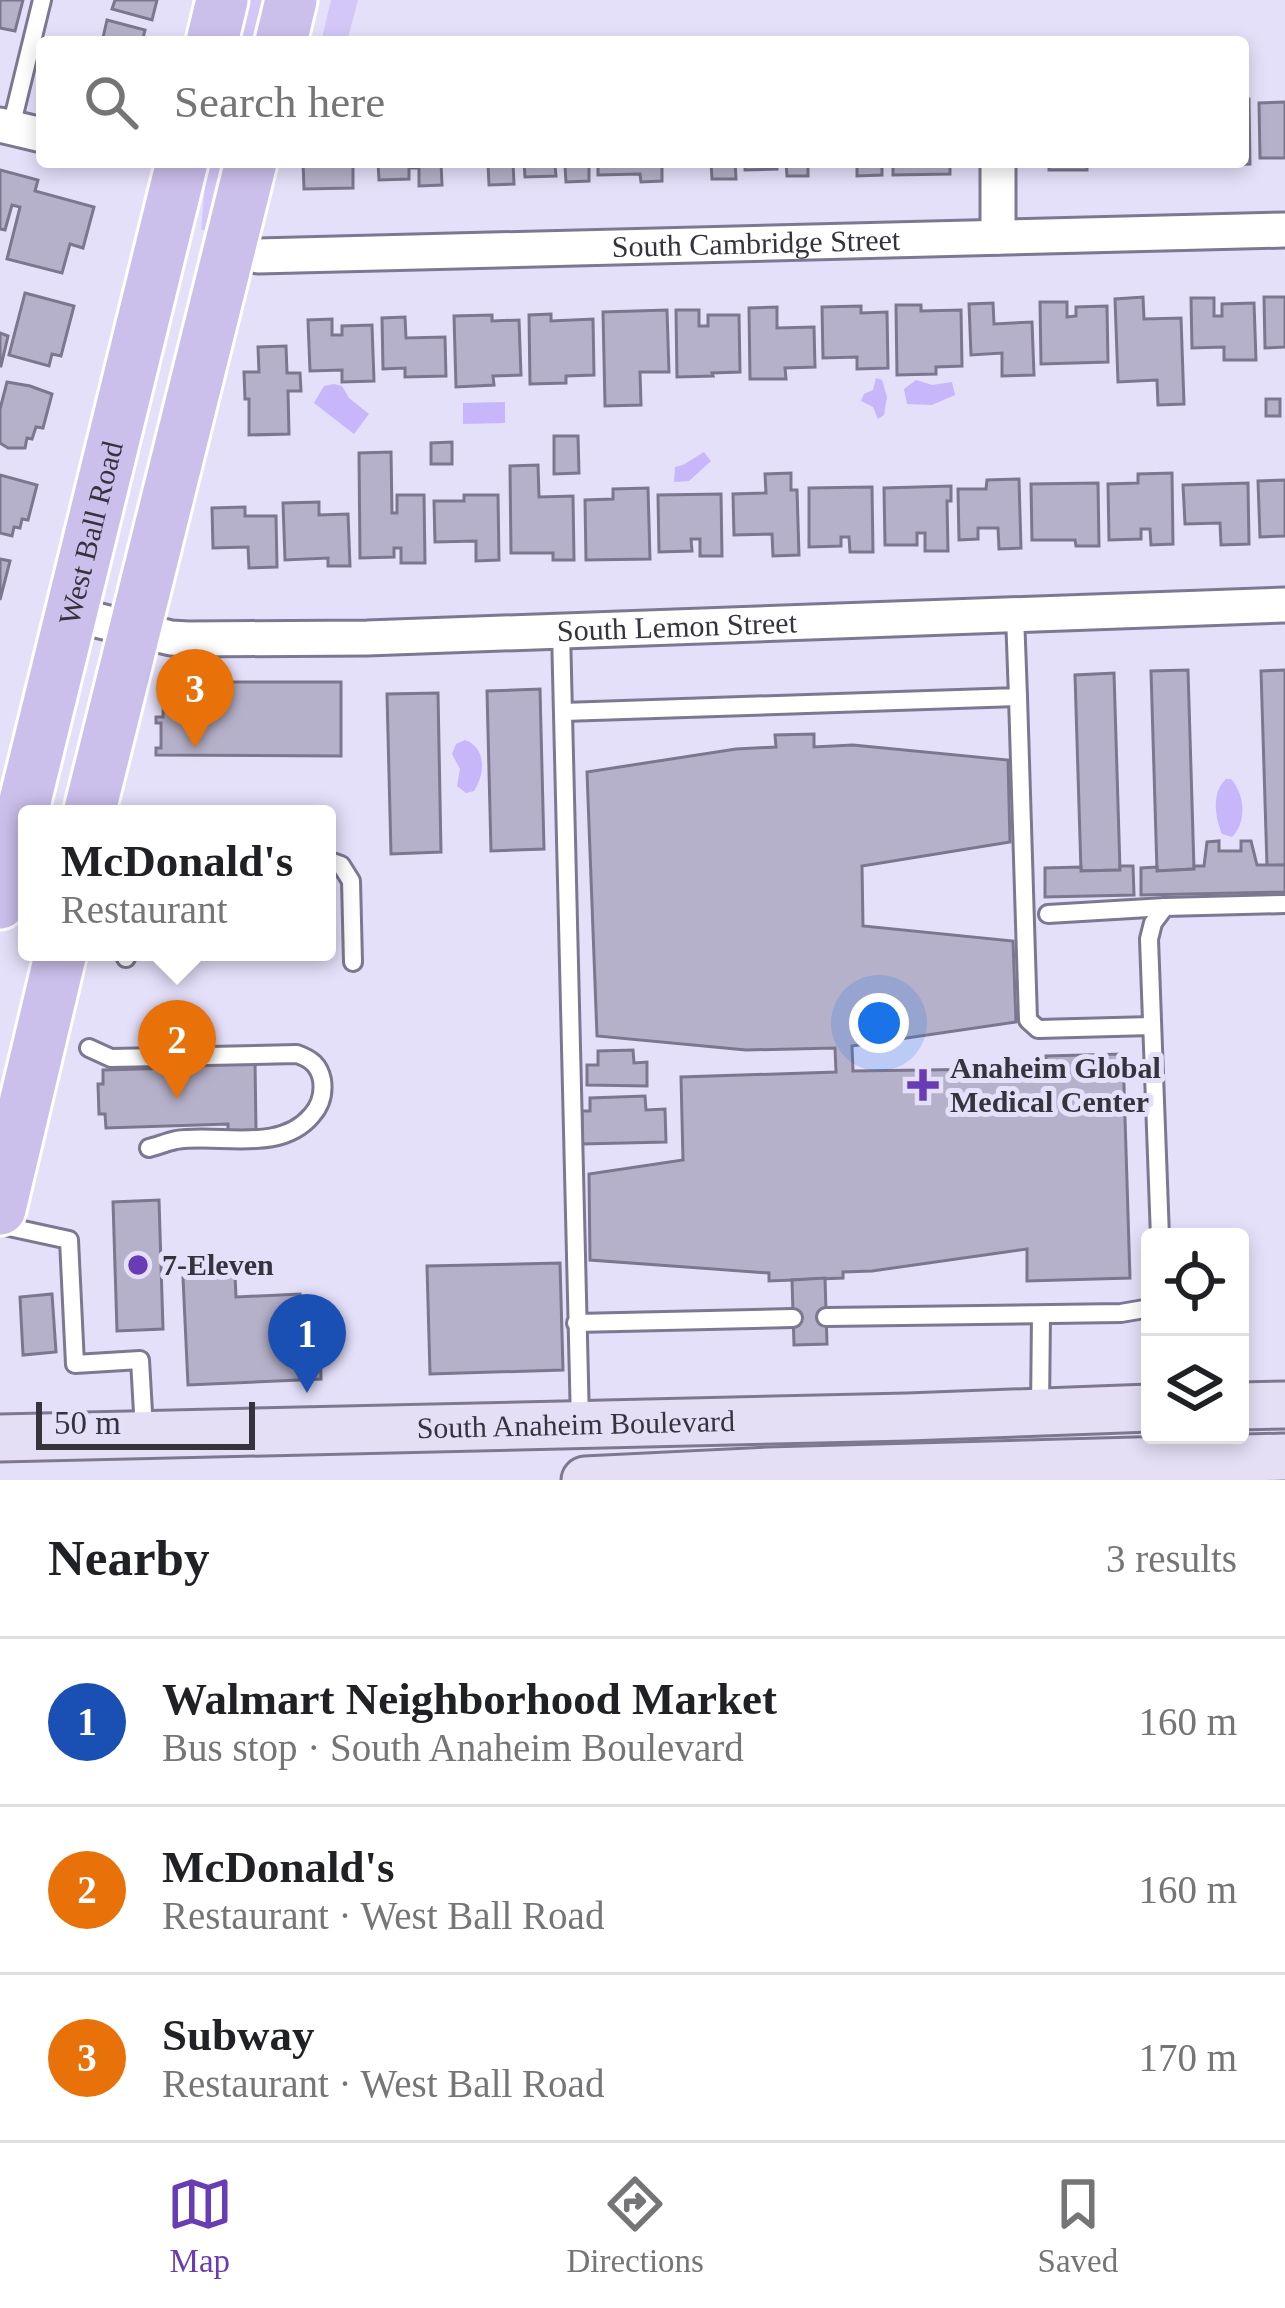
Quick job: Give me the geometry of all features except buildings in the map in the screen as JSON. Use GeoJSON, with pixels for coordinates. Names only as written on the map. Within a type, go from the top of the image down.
{"type":"FeatureCollection","features":[{"type":"Feature","properties":{"kind":"main road"},"geometry":{"type":"LineString","coordinates":[[214,36],[223,0]]}},
{"type":"Feature","properties":{"kind":"main road"},"geometry":{"type":"LineString","coordinates":[[282,36],[291,0]]}},
{"type":"Feature","properties":{"kind":"main road","name":"West Ball Road"},"geometry":{"type":"LineString","coordinates":[[24,805],[169,168]]}},
{"type":"Feature","properties":{"kind":"main road"},"geometry":{"type":"LineString","coordinates":[[91,805],[249,168]]}},
{"type":"Feature","properties":{"kind":"main road","name":"West Ball Road"},"geometry":{"type":"LineString","coordinates":[[0,903],[18,830]]}},
{"type":"Feature","properties":{"kind":"main road"},"geometry":{"type":"LineString","coordinates":[[0,1209],[59,961]]}},
{"type":"Feature","properties":{"kind":"main road","name":"South Anaheim Boulevard"},"geometry":{"type":"LineString","coordinates":[[0,1438],[1141,1408]]}},
{"type":"Feature","properties":{"kind":"main road"},"geometry":{"type":"LineString","coordinates":[[1023,1469],[1069,1437],[1141,1433]]}},
{"type":"Feature","properties":{"kind":"main road","name":"South Anaheim Boulevard"},"geometry":{"type":"LineString","coordinates":[[585,1480],[1277,1465]]}},
{"type":"Feature","properties":{"kind":"street"},"geometry":{"type":"LineString","coordinates":[[998,168],[998,237]]}},
{"type":"Feature","properties":{"kind":"street","name":"South Cambridge Street"},"geometry":{"type":"LineString","coordinates":[[229,249],[258,256],[1285,230]]}},
{"type":"Feature","properties":{"kind":"street","name":"South Lemon Street"},"geometry":{"type":"LineString","coordinates":[[71,614],[188,640],[367,638],[1285,605]]}},
{"type":"Feature","properties":{"kind":"street"},"geometry":{"type":"LineString","coordinates":[[1264,1405],[1277,1465]]}},
{"type":"Feature","properties":{"kind":"street"},"geometry":{"type":"LineString","coordinates":[[727,1421],[731,1476]]}},
{"type":"Feature","properties":{"kind":"lane"},"geometry":{"type":"LineString","coordinates":[[18,129],[42,0]]}},
{"type":"Feature","properties":{"kind":"lane"},"geometry":{"type":"LineString","coordinates":[[1015,614],[1028,1020],[1038,1029],[1152,1026]]}},
{"type":"Feature","properties":{"kind":"lane"},"geometry":{"type":"LineString","coordinates":[[561,631],[580,1424]]}},
{"type":"Feature","properties":{"kind":"lane"},"geometry":{"type":"LineString","coordinates":[[562,712],[1018,697]]}},
{"type":"Feature","properties":{"kind":"lane"},"geometry":{"type":"LineString","coordinates":[[336,864],[351,881],[353,962]]}},
{"type":"Feature","properties":{"kind":"lane"},"geometry":{"type":"LineString","coordinates":[[1048,914],[1285,904]]}},
{"type":"Feature","properties":{"kind":"lane"},"geometry":{"type":"LineString","coordinates":[[1160,1228],[1149,939],[1165,907]]}},
{"type":"Feature","properties":{"kind":"lane"},"geometry":{"type":"LineString","coordinates":[[89,1048],[111,1058],[297,1054],[319,1069],[322,1102],[296,1131],[278,1137],[176,1140],[148,1148]]}},
{"type":"Feature","properties":{"kind":"lane"},"geometry":{"type":"LineString","coordinates":[[0,1225],[69,1240],[75,1364],[140,1360],[144,1433]]}},
{"type":"Feature","properties":{"kind":"lane"},"geometry":{"type":"LineString","coordinates":[[826,1317],[1141,1310]]}},
{"type":"Feature","properties":{"kind":"lane"},"geometry":{"type":"LineString","coordinates":[[1040,1412],[1041,1315]]}},
{"type":"Feature","properties":{"kind":"lane"},"geometry":{"type":"LineString","coordinates":[[576,1323],[793,1318]]}},
{"type":"Feature","properties":{"kind":"shaded area"},"geometry":{"type":"Polygon","coordinates":[[[247,0],[262,0],[253,36],[238,36],[247,0]]]}},
{"type":"Feature","properties":{"kind":"shaded area"},"geometry":{"type":"Polygon","coordinates":[[[331,0],[358,0],[349,36],[322,36],[331,0]]]}},
{"type":"Feature","properties":{"kind":"shaded area"},"geometry":{"type":"Polygon","coordinates":[[[206,168],[220,168],[205,230],[201,230],[206,168]]]}},
{"type":"Feature","properties":{"kind":"shaded area"},"geometry":{"type":"Polygon","coordinates":[[[876,378],[882,380],[887,397],[884,415],[878,419],[873,407],[861,401],[873,390],[876,378]]]}},
{"type":"Feature","properties":{"kind":"shaded area"},"geometry":{"type":"Polygon","coordinates":[[[916,380],[932,385],[952,382],[955,395],[932,405],[907,404],[904,389],[916,380]]]}},
{"type":"Feature","properties":{"kind":"shaded area"},"geometry":{"type":"Polygon","coordinates":[[[324,386],[342,386],[369,414],[354,434],[314,403],[324,386]]]}},
{"type":"Feature","properties":{"kind":"shaded area"},"geometry":{"type":"Polygon","coordinates":[[[505,402],[505,423],[463,424],[463,403],[505,402]]]}},
{"type":"Feature","properties":{"kind":"shaded area"},"geometry":{"type":"Polygon","coordinates":[[[704,452],[711,461],[689,481],[674,482],[675,467],[704,452]]]}},
{"type":"Feature","properties":{"kind":"shaded area"},"geometry":{"type":"Polygon","coordinates":[[[465,740],[477,749],[482,762],[478,784],[466,793],[457,786],[460,769],[452,754],[456,744],[465,740]]]}},
{"type":"Feature","properties":{"kind":"shaded area"},"geometry":{"type":"Polygon","coordinates":[[[1226,779],[1236,785],[1242,808],[1232,837],[1222,834],[1216,813],[1218,791],[1226,779]]]}},
{"type":"Feature","properties":{"kind":"place","name":"Subway"},"geometry":{"type":"Point","coordinates":[195,748]}},
{"type":"Feature","properties":{"kind":"place","name":"Anaheim Global Medical Center"},"geometry":{"type":"Point","coordinates":[923,1085]}},
{"type":"Feature","properties":{"kind":"place","name":"McDonald's"},"geometry":{"type":"Point","coordinates":[177,1099]}},
{"type":"Feature","properties":{"kind":"place","name":"7-Eleven"},"geometry":{"type":"Point","coordinates":[138,1265]}},
{"type":"Feature","properties":{"kind":"place","name":"Walmart Neighborhood Market"},"geometry":{"type":"Point","coordinates":[307,1393]}}]}
